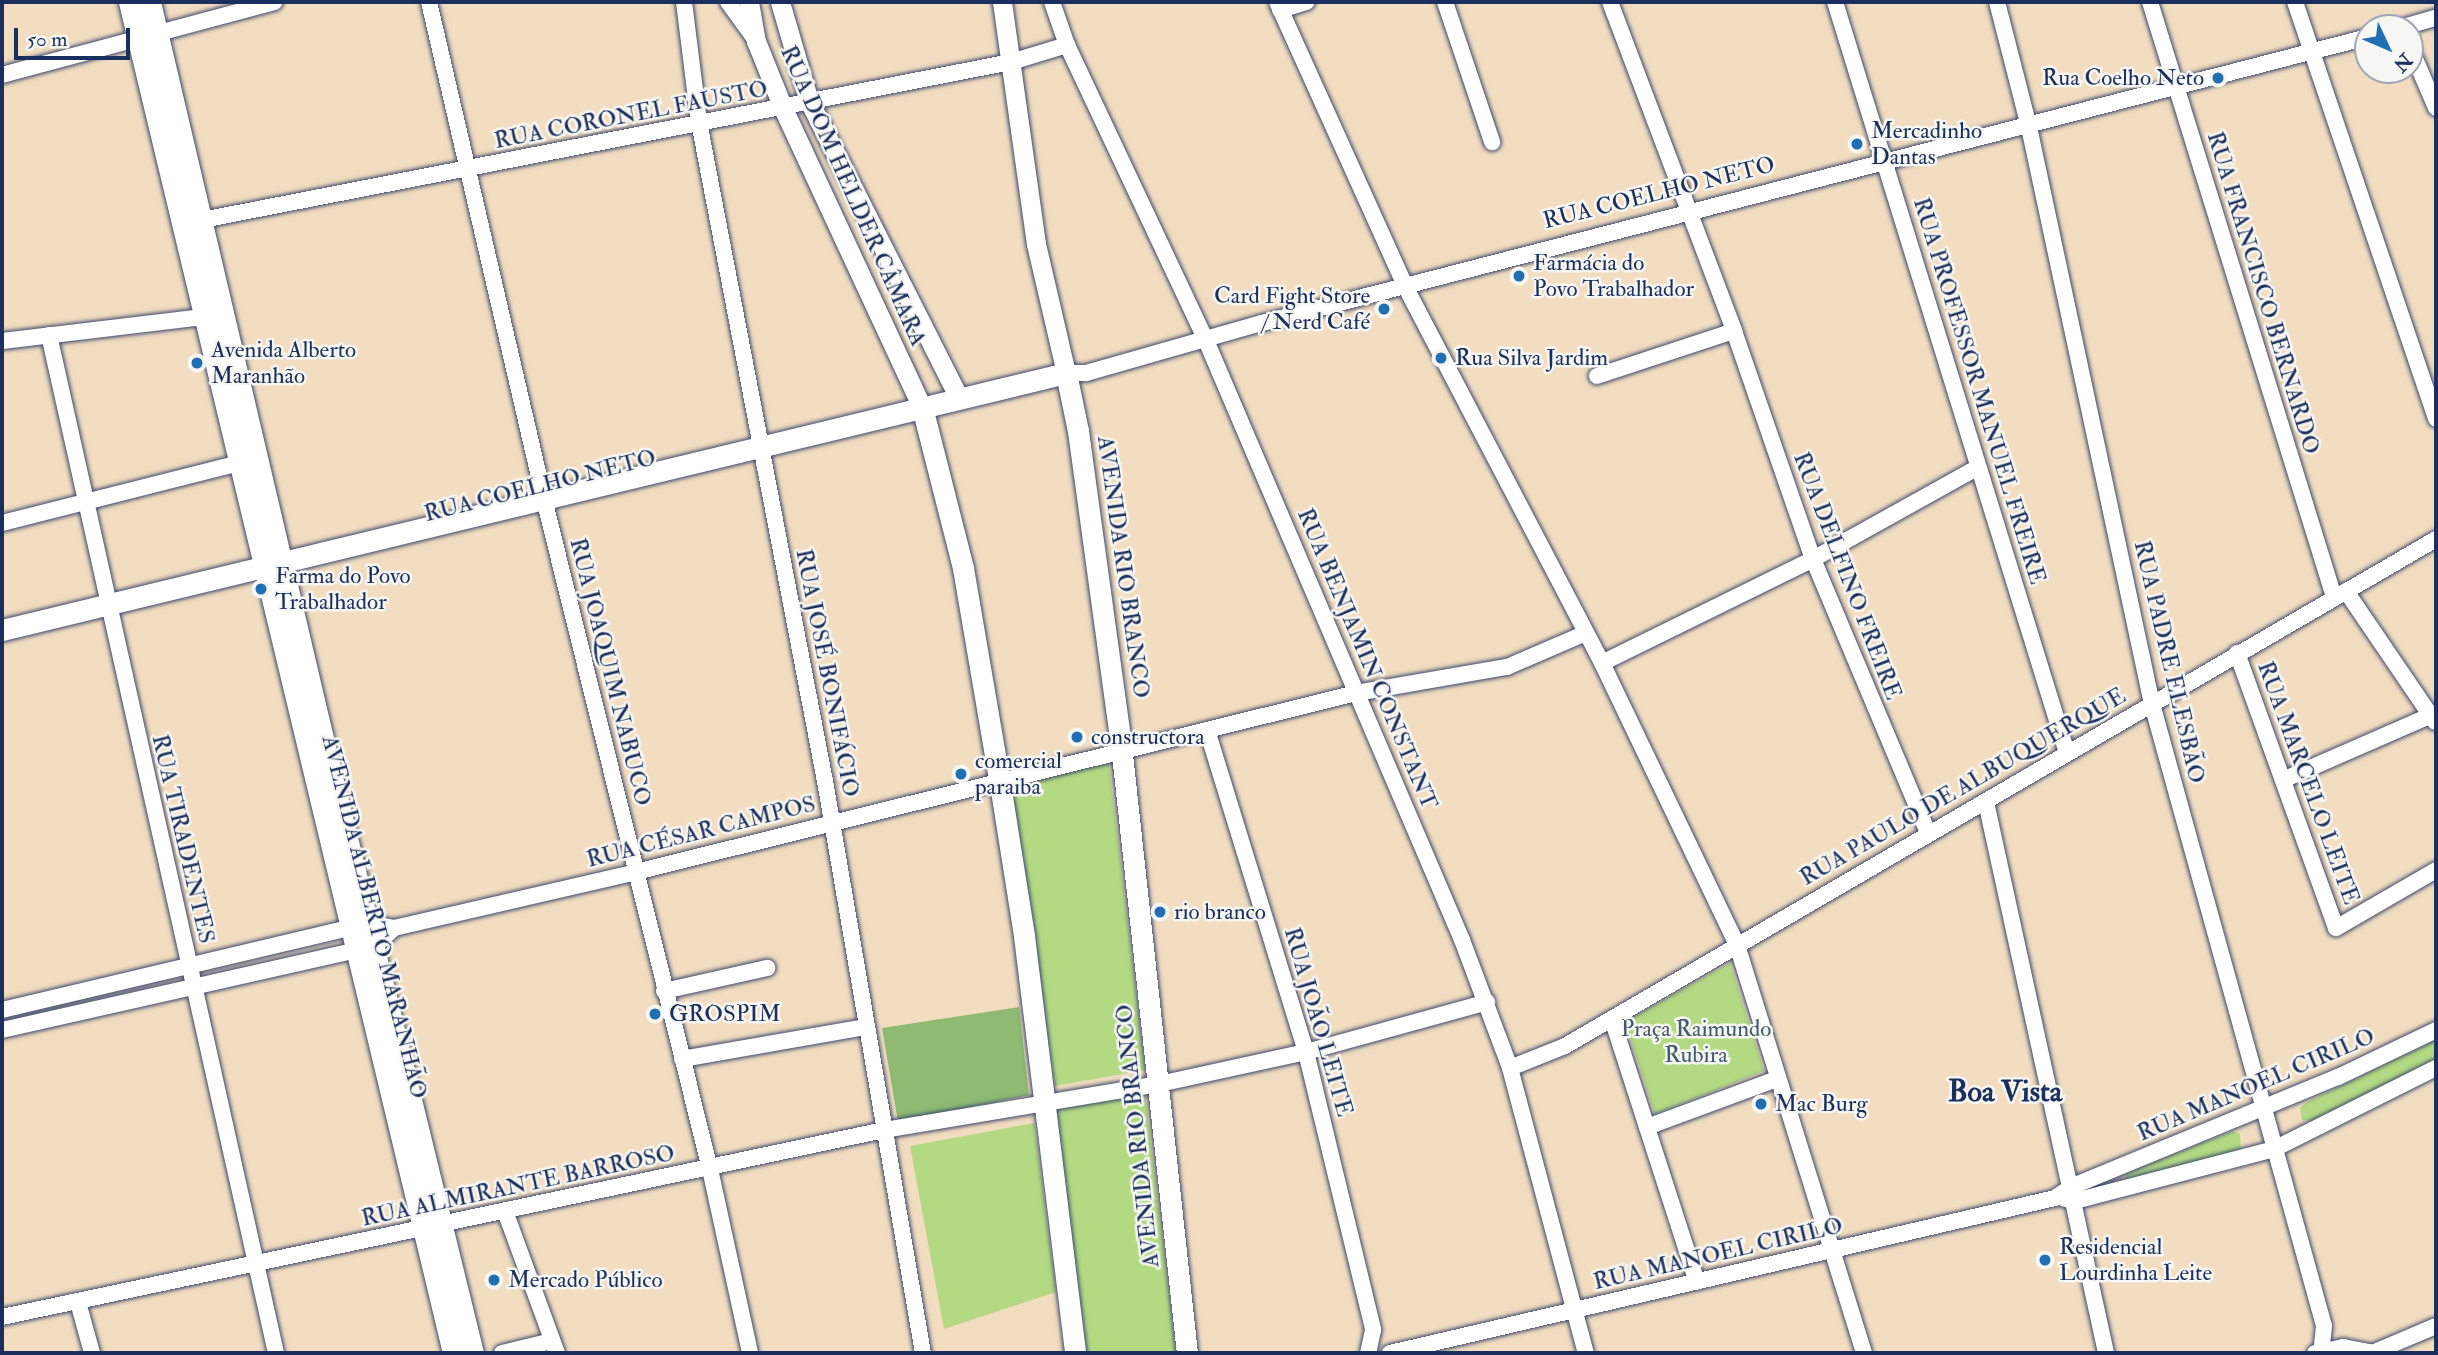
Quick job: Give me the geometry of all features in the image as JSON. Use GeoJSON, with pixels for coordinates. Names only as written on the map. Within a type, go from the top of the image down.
{"type":"FeatureCollection","features":[{"type":"Feature","properties":{"kind":"main road","name":"AVENIDA ALBERTO MARANHÃO"},"geometry":{"type":"LineString","coordinates":[[129,2],[148,36],[202,220],[275,570],[432,1226],[453,1353]]}},
{"type":"Feature","properties":{"kind":"main road","name":"AVENIDA ALBERTO MARANHÃO"},"geometry":{"type":"LineString","coordinates":[[150,2],[148,36],[204,317],[239,463],[275,570]]}},
{"type":"Feature","properties":{"kind":"main road","name":"RUA COELHO NETO"},"geometry":{"type":"LineString","coordinates":[[925,413],[958,398],[1074,377]]}},
{"type":"Feature","properties":{"kind":"main road","name":"RUA COELHO NETO"},"geometry":{"type":"LineString","coordinates":[[2,641],[109,611],[275,570],[1074,377]]}},
{"type":"Feature","properties":{"kind":"main road","name":"AVENIDA RIO BRANCO"},"geometry":{"type":"LineString","coordinates":[[1074,377],[1122,754],[1187,1353]]}},
{"type":"Feature","properties":{"kind":"main road"},"geometry":{"type":"LineString","coordinates":[[925,413],[963,568],[1000,784],[1075,1353]]}},
{"type":"Feature","properties":{"kind":"main road","name":"RUA COELHO NETO"},"geometry":{"type":"LineString","coordinates":[[2,630],[109,611]]}},
{"type":"Feature","properties":{"kind":"main road","name":"AVENIDA ALBERTO MARANHÃO"},"geometry":{"type":"LineString","coordinates":[[432,1226],[473,1353]]}},
{"type":"Feature","properties":{"kind":"street"},"geometry":{"type":"LineString","coordinates":[[2,75],[274,2]]}},
{"type":"Feature","properties":{"kind":"street","name":"RUA JOAQUIM NABUCO"},"geometry":{"type":"LineString","coordinates":[[429,2],[545,505],[710,1169],[750,1353]]}},
{"type":"Feature","properties":{"kind":"street","name":"RUA JOSÉ BONIFÁCIO"},"geometry":{"type":"LineString","coordinates":[[684,2],[699,122],[831,823],[923,1353]]}},
{"type":"Feature","properties":{"kind":"street"},"geometry":{"type":"LineString","coordinates":[[728,2],[756,41]]}},
{"type":"Feature","properties":{"kind":"street","name":"RUA DOM HELDER CÂMARA"},"geometry":{"type":"LineString","coordinates":[[749,2],[756,41],[783,108],[925,413]]}},
{"type":"Feature","properties":{"kind":"street","name":"RUA DOM HELDER CÂMARA"},"geometry":{"type":"LineString","coordinates":[[780,2],[808,101],[958,398]]}},
{"type":"Feature","properties":{"kind":"street","name":"AVENIDA RIO BRANCO"},"geometry":{"type":"LineString","coordinates":[[1002,2],[1036,244],[1074,377]]}},
{"type":"Feature","properties":{"kind":"street","name":"RUA BENJAMIN CONSTANT"},"geometry":{"type":"LineString","coordinates":[[1052,2],[1067,45],[1205,338],[1487,1002],[1510,1068],[1586,1353]]}},
{"type":"Feature","properties":{"kind":"street"},"geometry":{"type":"LineString","coordinates":[[1307,2],[1279,6],[1405,286],[1602,663],[1737,945],[1864,1353]]}},
{"type":"Feature","properties":{"kind":"street"},"geometry":{"type":"LineString","coordinates":[[1446,2],[1492,142]]}},
{"type":"Feature","properties":{"kind":"street","name":"RUA DELFINO FREIRE"},"geometry":{"type":"LineString","coordinates":[[1610,2],[1734,331],[1813,559],[1928,833]]}},
{"type":"Feature","properties":{"kind":"street","name":"RUA PROFESSOR MANUEL FREIRE"},"geometry":{"type":"LineString","coordinates":[[1835,2],[2067,753]]}},
{"type":"Feature","properties":{"kind":"street","name":"RUA PADRE ELESBÃO"},"geometry":{"type":"LineString","coordinates":[[1997,2],[2029,127],[2152,704],[2324,1326],[2343,1350]]}},
{"type":"Feature","properties":{"kind":"street","name":"RUA FRANCISCO BERNARDO"},"geometry":{"type":"LineString","coordinates":[[2150,2],[2340,594],[2434,717]]}},
{"type":"Feature","properties":{"kind":"street"},"geometry":{"type":"LineString","coordinates":[[2295,2],[2436,419]]}},
{"type":"Feature","properties":{"kind":"street","name":"RUA COELHO NETO"},"geometry":{"type":"LineString","coordinates":[[1074,377],[1205,338],[2354,41]]}},
{"type":"Feature","properties":{"kind":"street","name":"RUA CORONEL FAUSTO"},"geometry":{"type":"LineString","coordinates":[[202,220],[467,171],[699,122],[783,108],[1010,62],[1067,45]]}},
{"type":"Feature","properties":{"kind":"street"},"geometry":{"type":"LineString","coordinates":[[2424,80],[2436,108]]}},
{"type":"Feature","properties":{"kind":"street"},"geometry":{"type":"LineString","coordinates":[[2,341],[204,317]]}},
{"type":"Feature","properties":{"kind":"street"},"geometry":{"type":"LineString","coordinates":[[1597,376],[1734,331]]}},
{"type":"Feature","properties":{"kind":"street","name":"RUA TIRADENTES"},"geometry":{"type":"LineString","coordinates":[[49,335],[83,499],[276,1353]]}},
{"type":"Feature","properties":{"kind":"street"},"geometry":{"type":"LineString","coordinates":[[2,523],[83,499],[239,463]]}},
{"type":"Feature","properties":{"kind":"street"},"geometry":{"type":"LineString","coordinates":[[1602,663],[1813,559],[1978,467]]}},
{"type":"Feature","properties":{"kind":"street","name":"RUA PAULO DE ALBUQUERQUE"},"geometry":{"type":"LineString","coordinates":[[1510,1068],[1565,1046],[2436,539]]}},
{"type":"Feature","properties":{"kind":"street","name":"RUA CÉSAR CAMPOS"},"geometry":{"type":"LineString","coordinates":[[363,937],[1000,784],[1356,693],[1507,667],[1586,633]]}},
{"type":"Feature","properties":{"kind":"street","name":"RUA MARCELO LEITE"},"geometry":{"type":"LineString","coordinates":[[2237,653],[2336,928],[2436,870]]}},
{"type":"Feature","properties":{"kind":"street"},"geometry":{"type":"LineString","coordinates":[[2283,780],[2434,717]]}},
{"type":"Feature","properties":{"kind":"street","name":"RUA JOÃO LEITE"},"geometry":{"type":"LineString","coordinates":[[1207,730],[1306,1052],[1373,1330],[1368,1353]]}},
{"type":"Feature","properties":{"kind":"street"},"geometry":{"type":"LineString","coordinates":[[1986,802],[2074,1193],[2106,1353]]}},
{"type":"Feature","properties":{"kind":"street"},"geometry":{"type":"LineString","coordinates":[[2,1010],[188,966],[363,937]]}},
{"type":"Feature","properties":{"kind":"street"},"geometry":{"type":"LineString","coordinates":[[2,1030],[193,986],[363,937]]}},
{"type":"Feature","properties":{"kind":"street"},"geometry":{"type":"LineString","coordinates":[[664,990],[767,968]]}},
{"type":"Feature","properties":{"kind":"street","name":"RUA ALMIRANTE BARROSO"},"geometry":{"type":"LineString","coordinates":[[2,1317],[884,1130],[1158,1084],[1306,1052],[1487,1002]]}},
{"type":"Feature","properties":{"kind":"street"},"geometry":{"type":"LineString","coordinates":[[1612,1019],[1697,1282]]}},
{"type":"Feature","properties":{"kind":"street"},"geometry":{"type":"LineString","coordinates":[[682,1059],[866,1027]]}},
{"type":"Feature","properties":{"kind":"street","name":"RUA MANOEL CIRILO"},"geometry":{"type":"LineString","coordinates":[[2074,1193],[2436,1030]]}},
{"type":"Feature","properties":{"kind":"street","name":"RUA MANOEL CIRILO"},"geometry":{"type":"LineString","coordinates":[[1394,1353],[1833,1253],[2074,1193],[2274,1149],[2436,1068]]}},
{"type":"Feature","properties":{"kind":"street"},"geometry":{"type":"LineString","coordinates":[[1647,1127],[1777,1079]]}},
{"type":"Feature","properties":{"kind":"street"},"geometry":{"type":"LineString","coordinates":[[502,1353],[555,1347],[505,1211]]}},
{"type":"Feature","properties":{"kind":"street"},"geometry":{"type":"LineString","coordinates":[[78,1301],[92,1353]]}},
{"type":"Feature","properties":{"kind":"street","name":"RUA PADRE ELESBÃO"},"geometry":{"type":"LineString","coordinates":[[2319,1353],[2324,1326]]}},
{"type":"Feature","properties":{"kind":"street"},"geometry":{"type":"LineString","coordinates":[[2319,1353],[2343,1350],[2373,1353],[2436,1326]]}},
{"type":"Feature","properties":{"kind":"street"},"geometry":{"type":"LineString","coordinates":[[1373,1330],[1394,1353]]}},
{"type":"Feature","properties":{"kind":"green space"},"geometry":{"type":"Polygon","coordinates":[[[1109,764],[1145,1070],[1055,1086],[1009,781],[1109,764]]]}},
{"type":"Feature","properties":{"kind":"green space","name":"Praça Raimundo Rubira"},"geometry":{"type":"Polygon","coordinates":[[[1730,963],[1764,1071],[1655,1114],[1625,1022],[1730,963]]]}},
{"type":"Feature","properties":{"kind":"green space"},"geometry":{"type":"Polygon","coordinates":[[[1019,1007],[1029,1095],[898,1122],[882,1028],[1019,1007]]]}},
{"type":"Feature","properties":{"kind":"green space"},"geometry":{"type":"Polygon","coordinates":[[[2436,1040],[2436,1059],[2314,1122],[2302,1120],[2300,1108],[2307,1102],[2436,1040]]]}},
{"type":"Feature","properties":{"kind":"green space"},"geometry":{"type":"Polygon","coordinates":[[[1145,1092],[1176,1353],[1085,1353],[1056,1107],[1145,1092]]]}},
{"type":"Feature","properties":{"kind":"green space"},"geometry":{"type":"Polygon","coordinates":[[[1034,1123],[1056,1292],[944,1329],[910,1146],[1034,1123]]]}},
{"type":"Feature","properties":{"kind":"green space"},"geometry":{"type":"Polygon","coordinates":[[[2233,1131],[2240,1134],[2241,1150],[2126,1180],[2126,1173],[2233,1131]]]}},
{"type":"Feature","properties":{"kind":"place","name":"Rua Coelho Neto"},"geometry":{"type":"Point","coordinates":[2218,78]}},
{"type":"Feature","properties":{"kind":"place","name":"Mercadinho Dantas"},"geometry":{"type":"Point","coordinates":[1857,144]}},
{"type":"Feature","properties":{"kind":"place","name":"Farmácia do Povo Trabalhador"},"geometry":{"type":"Point","coordinates":[1519,276]}},
{"type":"Feature","properties":{"kind":"place","name":"Card Fight Store / Nerd Café"},"geometry":{"type":"Point","coordinates":[1384,309]}},
{"type":"Feature","properties":{"kind":"place","name":"Rua Silva Jardim"},"geometry":{"type":"Point","coordinates":[1441,358]}},
{"type":"Feature","properties":{"kind":"place","name":"Avenida Alberto Maranhão"},"geometry":{"type":"Point","coordinates":[197,363]}},
{"type":"Feature","properties":{"kind":"place","name":"Farma do Povo Trabalhador"},"geometry":{"type":"Point","coordinates":[261,589]}},
{"type":"Feature","properties":{"kind":"place","name":"constructora"},"geometry":{"type":"Point","coordinates":[1077,737]}},
{"type":"Feature","properties":{"kind":"place","name":"comercial paraiba"},"geometry":{"type":"Point","coordinates":[961,774]}},
{"type":"Feature","properties":{"kind":"place","name":"rio branco"},"geometry":{"type":"Point","coordinates":[1160,912]}},
{"type":"Feature","properties":{"kind":"place","name":"GROSPIM"},"geometry":{"type":"Point","coordinates":[655,1014]}},
{"type":"Feature","properties":{"kind":"place","name":"Mac Burg"},"geometry":{"type":"Point","coordinates":[1761,1104]}},
{"type":"Feature","properties":{"kind":"place","name":"Residencial Lourdinha Leite"},"geometry":{"type":"Point","coordinates":[2045,1260]}},
{"type":"Feature","properties":{"kind":"place","name":"Mercado Público"},"geometry":{"type":"Point","coordinates":[494,1280]}},
{"type":"Feature","properties":{"kind":"district","name":"Boa Vista"},"geometry":{"type":"Point","coordinates":[2005,1092]}}]}
